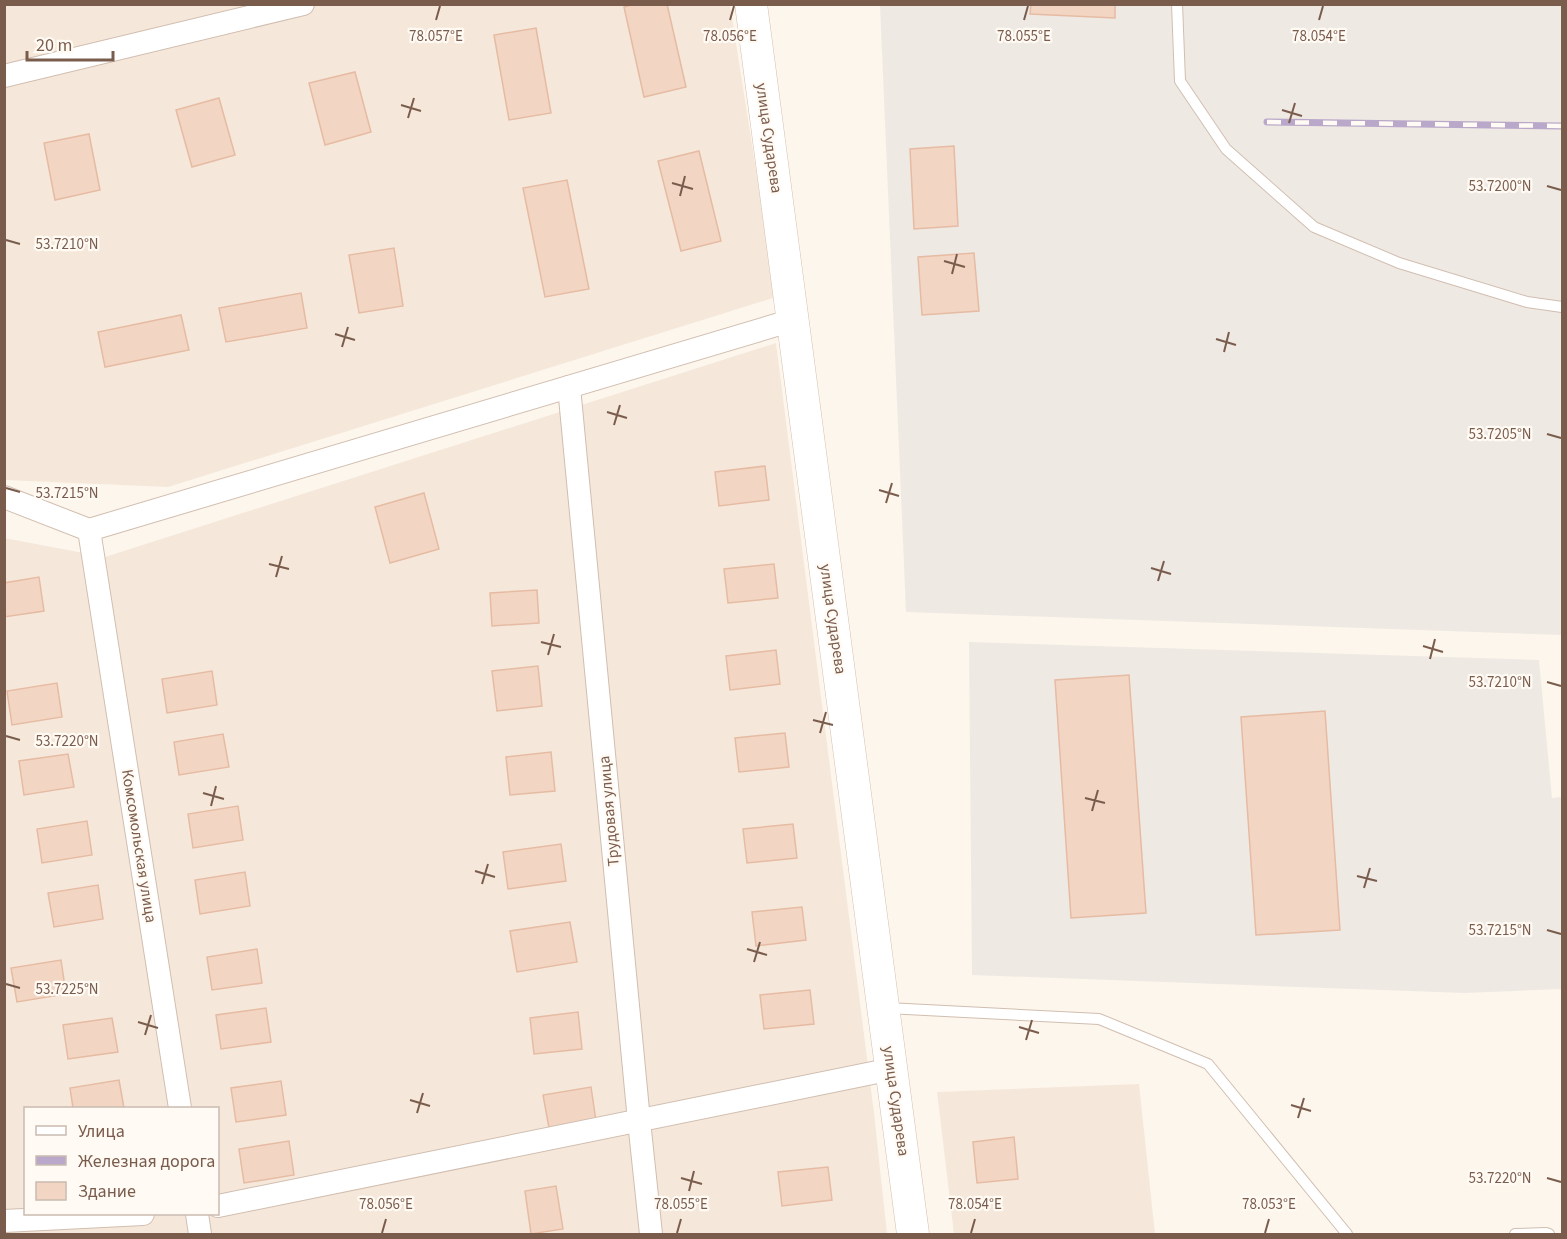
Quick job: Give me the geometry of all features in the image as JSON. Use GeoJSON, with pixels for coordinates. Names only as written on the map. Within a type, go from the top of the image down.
{"type":"FeatureCollection","features":[{"type":"Feature","properties":{"kind":"street"},"geometry":{"type":"LineString","coordinates":[[4,76],[303,4]]}},
{"type":"Feature","properties":{"kind":"street","name":"улица Сударева"},"geometry":{"type":"LineString","coordinates":[[751,4],[913,1234]]}},
{"type":"Feature","properties":{"kind":"street"},"geometry":{"type":"LineString","coordinates":[[4,496],[89,530],[793,320]]}},
{"type":"Feature","properties":{"kind":"street","name":"Трудовая улица"},"geometry":{"type":"LineString","coordinates":[[569,387],[651,1234]]}},
{"type":"Feature","properties":{"kind":"street","name":"Комсомольская улица"},"geometry":{"type":"LineString","coordinates":[[89,530],[180,1107]]}},
{"type":"Feature","properties":{"kind":"street"},"geometry":{"type":"LineString","coordinates":[[219,1206],[892,1069]]}},
{"type":"Feature","properties":{"kind":"street"},"geometry":{"type":"LineString","coordinates":[[4,1221],[123,1215]]}},
{"type":"Feature","properties":{"kind":"street"},"geometry":{"type":"LineString","coordinates":[[197,1215],[200,1234]]}},
{"type":"Feature","properties":{"kind":"lane"},"geometry":{"type":"LineString","coordinates":[[1177,4],[1180,81],[1226,149],[1314,227],[1399,263],[1527,302],[1563,307]]}},
{"type":"Feature","properties":{"kind":"lane"},"geometry":{"type":"LineString","coordinates":[[884,1008],[1099,1019],[1208,1064],[1347,1234]]}},
{"type":"Feature","properties":{"kind":"lane"},"geometry":{"type":"LineString","coordinates":[[1515,1234],[1549,1234]]}},
{"type":"Feature","properties":{"kind":"shaded area"},"geometry":{"type":"Polygon","coordinates":[[[5,5],[730,5],[776,297],[168,487],[5,480],[5,5]]]}},
{"type":"Feature","properties":{"kind":"shaded area"},"geometry":{"type":"Polygon","coordinates":[[[880,5],[1562,5],[1562,635],[906,612],[880,5]]]}},
{"type":"Feature","properties":{"kind":"shaded area"},"geometry":{"type":"Polygon","coordinates":[[[776,343],[874,1113],[887,1234],[5,1234],[4,538],[105,557],[776,343]]]}},
{"type":"Feature","properties":{"kind":"shaded area"},"geometry":{"type":"Polygon","coordinates":[[[969,642],[1539,660],[1552,798],[1562,797],[1562,989],[1465,993],[972,975],[969,642]]]}},
{"type":"Feature","properties":{"kind":"shaded area"},"geometry":{"type":"Polygon","coordinates":[[[1139,1084],[1155,1234],[954,1234],[937,1092],[1139,1084]]]}},
{"type":"Feature","properties":{"kind":"building"},"geometry":{"type":"Polygon","coordinates":[[[635,4],[667,4],[686,87],[644,97],[624,7],[635,4]]]}},
{"type":"Feature","properties":{"kind":"building"},"geometry":{"type":"Polygon","coordinates":[[[1031,4],[1115,4],[1115,18],[1030,14],[1031,4]]]}},
{"type":"Feature","properties":{"kind":"building"},"geometry":{"type":"Polygon","coordinates":[[[536,28],[551,113],[509,120],[494,35],[536,28]]]}},
{"type":"Feature","properties":{"kind":"building"},"geometry":{"type":"Polygon","coordinates":[[[355,72],[371,132],[325,145],[309,83],[355,72]]]}},
{"type":"Feature","properties":{"kind":"building"},"geometry":{"type":"Polygon","coordinates":[[[219,98],[235,155],[192,167],[176,110],[219,98]]]}},
{"type":"Feature","properties":{"kind":"building"},"geometry":{"type":"Polygon","coordinates":[[[89,134],[100,190],[55,200],[44,143],[89,134]]]}},
{"type":"Feature","properties":{"kind":"building"},"geometry":{"type":"Polygon","coordinates":[[[954,146],[958,226],[914,229],[910,149],[954,146]]]}},
{"type":"Feature","properties":{"kind":"building"},"geometry":{"type":"Polygon","coordinates":[[[699,151],[721,241],[681,251],[658,161],[699,151]]]}},
{"type":"Feature","properties":{"kind":"building"},"geometry":{"type":"Polygon","coordinates":[[[567,180],[589,289],[545,297],[523,188],[567,180]]]}},
{"type":"Feature","properties":{"kind":"building"},"geometry":{"type":"Polygon","coordinates":[[[394,248],[403,306],[359,313],[349,255],[394,248]]]}},
{"type":"Feature","properties":{"kind":"building"},"geometry":{"type":"Polygon","coordinates":[[[974,253],[979,311],[922,315],[918,257],[974,253]]]}},
{"type":"Feature","properties":{"kind":"building"},"geometry":{"type":"Polygon","coordinates":[[[301,293],[307,328],[226,342],[219,308],[301,293]]]}},
{"type":"Feature","properties":{"kind":"building"},"geometry":{"type":"Polygon","coordinates":[[[181,315],[189,350],[105,367],[98,332],[181,315]]]}},
{"type":"Feature","properties":{"kind":"building"},"geometry":{"type":"Polygon","coordinates":[[[765,466],[769,500],[719,506],[715,472],[765,466]]]}},
{"type":"Feature","properties":{"kind":"building"},"geometry":{"type":"Polygon","coordinates":[[[424,493],[439,549],[390,563],[375,507],[424,493]]]}},
{"type":"Feature","properties":{"kind":"building"},"geometry":{"type":"Polygon","coordinates":[[[774,564],[778,598],[728,603],[724,569],[774,564]]]}},
{"type":"Feature","properties":{"kind":"building"},"geometry":{"type":"Polygon","coordinates":[[[39,577],[44,611],[4,617],[4,583],[39,577]]]}},
{"type":"Feature","properties":{"kind":"building"},"geometry":{"type":"Polygon","coordinates":[[[537,590],[539,623],[492,626],[490,593],[537,590]]]}},
{"type":"Feature","properties":{"kind":"building"},"geometry":{"type":"Polygon","coordinates":[[[776,650],[780,684],[730,690],[726,656],[776,650]]]}},
{"type":"Feature","properties":{"kind":"building"},"geometry":{"type":"Polygon","coordinates":[[[538,666],[542,706],[497,711],[492,671],[538,666]]]}},
{"type":"Feature","properties":{"kind":"building"},"geometry":{"type":"Polygon","coordinates":[[[212,671],[217,705],[167,713],[162,679],[212,671]]]}},
{"type":"Feature","properties":{"kind":"building"},"geometry":{"type":"Polygon","coordinates":[[[1129,675],[1146,913],[1071,918],[1055,680],[1129,675]]]}},
{"type":"Feature","properties":{"kind":"building"},"geometry":{"type":"Polygon","coordinates":[[[57,683],[62,717],[12,725],[7,691],[57,683]]]}},
{"type":"Feature","properties":{"kind":"building"},"geometry":{"type":"Polygon","coordinates":[[[1325,711],[1340,930],[1256,935],[1241,717],[1325,711]]]}},
{"type":"Feature","properties":{"kind":"building"},"geometry":{"type":"Polygon","coordinates":[[[785,733],[789,767],[739,772],[735,738],[785,733]]]}},
{"type":"Feature","properties":{"kind":"building"},"geometry":{"type":"Polygon","coordinates":[[[223,734],[229,767],[179,775],[174,742],[223,734]]]}},
{"type":"Feature","properties":{"kind":"building"},"geometry":{"type":"Polygon","coordinates":[[[551,752],[555,791],[510,795],[506,757],[551,752]]]}},
{"type":"Feature","properties":{"kind":"building"},"geometry":{"type":"Polygon","coordinates":[[[68,754],[74,787],[24,795],[19,761],[68,754]]]}},
{"type":"Feature","properties":{"kind":"building"},"geometry":{"type":"Polygon","coordinates":[[[238,806],[243,840],[193,848],[188,814],[238,806]]]}},
{"type":"Feature","properties":{"kind":"building"},"geometry":{"type":"Polygon","coordinates":[[[87,821],[92,855],[42,863],[37,829],[87,821]]]}},
{"type":"Feature","properties":{"kind":"building"},"geometry":{"type":"Polygon","coordinates":[[[793,824],[797,858],[747,863],[743,829],[793,824]]]}},
{"type":"Feature","properties":{"kind":"building"},"geometry":{"type":"Polygon","coordinates":[[[561,844],[566,881],[508,889],[503,852],[561,844]]]}},
{"type":"Feature","properties":{"kind":"building"},"geometry":{"type":"Polygon","coordinates":[[[245,872],[250,906],[200,914],[195,880],[245,872]]]}},
{"type":"Feature","properties":{"kind":"building"},"geometry":{"type":"Polygon","coordinates":[[[98,885],[103,919],[54,927],[48,893],[98,885]]]}},
{"type":"Feature","properties":{"kind":"building"},"geometry":{"type":"Polygon","coordinates":[[[802,907],[806,940],[756,946],[752,912],[802,907]]]}},
{"type":"Feature","properties":{"kind":"building"},"geometry":{"type":"Polygon","coordinates":[[[570,922],[577,962],[517,972],[510,931],[570,922]]]}},
{"type":"Feature","properties":{"kind":"building"},"geometry":{"type":"Polygon","coordinates":[[[257,949],[262,983],[212,990],[207,957],[257,949]]]}},
{"type":"Feature","properties":{"kind":"building"},"geometry":{"type":"Polygon","coordinates":[[[61,960],[66,994],[17,1002],[11,968],[61,960]]]}},
{"type":"Feature","properties":{"kind":"building"},"geometry":{"type":"Polygon","coordinates":[[[810,990],[814,1024],[764,1029],[760,995],[810,990]]]}},
{"type":"Feature","properties":{"kind":"building"},"geometry":{"type":"Polygon","coordinates":[[[266,1008],[271,1042],[221,1049],[216,1015],[266,1008]]]}},
{"type":"Feature","properties":{"kind":"building"},"geometry":{"type":"Polygon","coordinates":[[[578,1012],[582,1049],[534,1054],[530,1018],[578,1012]]]}},
{"type":"Feature","properties":{"kind":"building"},"geometry":{"type":"Polygon","coordinates":[[[112,1018],[118,1052],[68,1059],[63,1025],[112,1018]]]}},
{"type":"Feature","properties":{"kind":"building"},"geometry":{"type":"Polygon","coordinates":[[[119,1080],[124,1107],[73,1107],[70,1088],[119,1080]]]}},
{"type":"Feature","properties":{"kind":"building"},"geometry":{"type":"Polygon","coordinates":[[[281,1081],[286,1115],[236,1122],[231,1088],[281,1081]]]}},
{"type":"Feature","properties":{"kind":"building"},"geometry":{"type":"Polygon","coordinates":[[[591,1087],[596,1121],[549,1128],[543,1095],[591,1087]]]}},
{"type":"Feature","properties":{"kind":"building"},"geometry":{"type":"Polygon","coordinates":[[[1014,1137],[1018,1179],[977,1183],[973,1142],[1014,1137]]]}},
{"type":"Feature","properties":{"kind":"building"},"geometry":{"type":"Polygon","coordinates":[[[289,1141],[294,1175],[244,1183],[239,1149],[289,1141]]]}},
{"type":"Feature","properties":{"kind":"building"},"geometry":{"type":"Polygon","coordinates":[[[828,1167],[832,1200],[782,1206],[778,1172],[828,1167]]]}},
{"type":"Feature","properties":{"kind":"building"},"geometry":{"type":"Polygon","coordinates":[[[556,1186],[563,1229],[531,1234],[525,1191],[556,1186]]]}},
{"type":"Feature","properties":{"kind":"railway"},"geometry":{"type":"LineString","coordinates":[[1267,122],[1562,126]]}}]}
